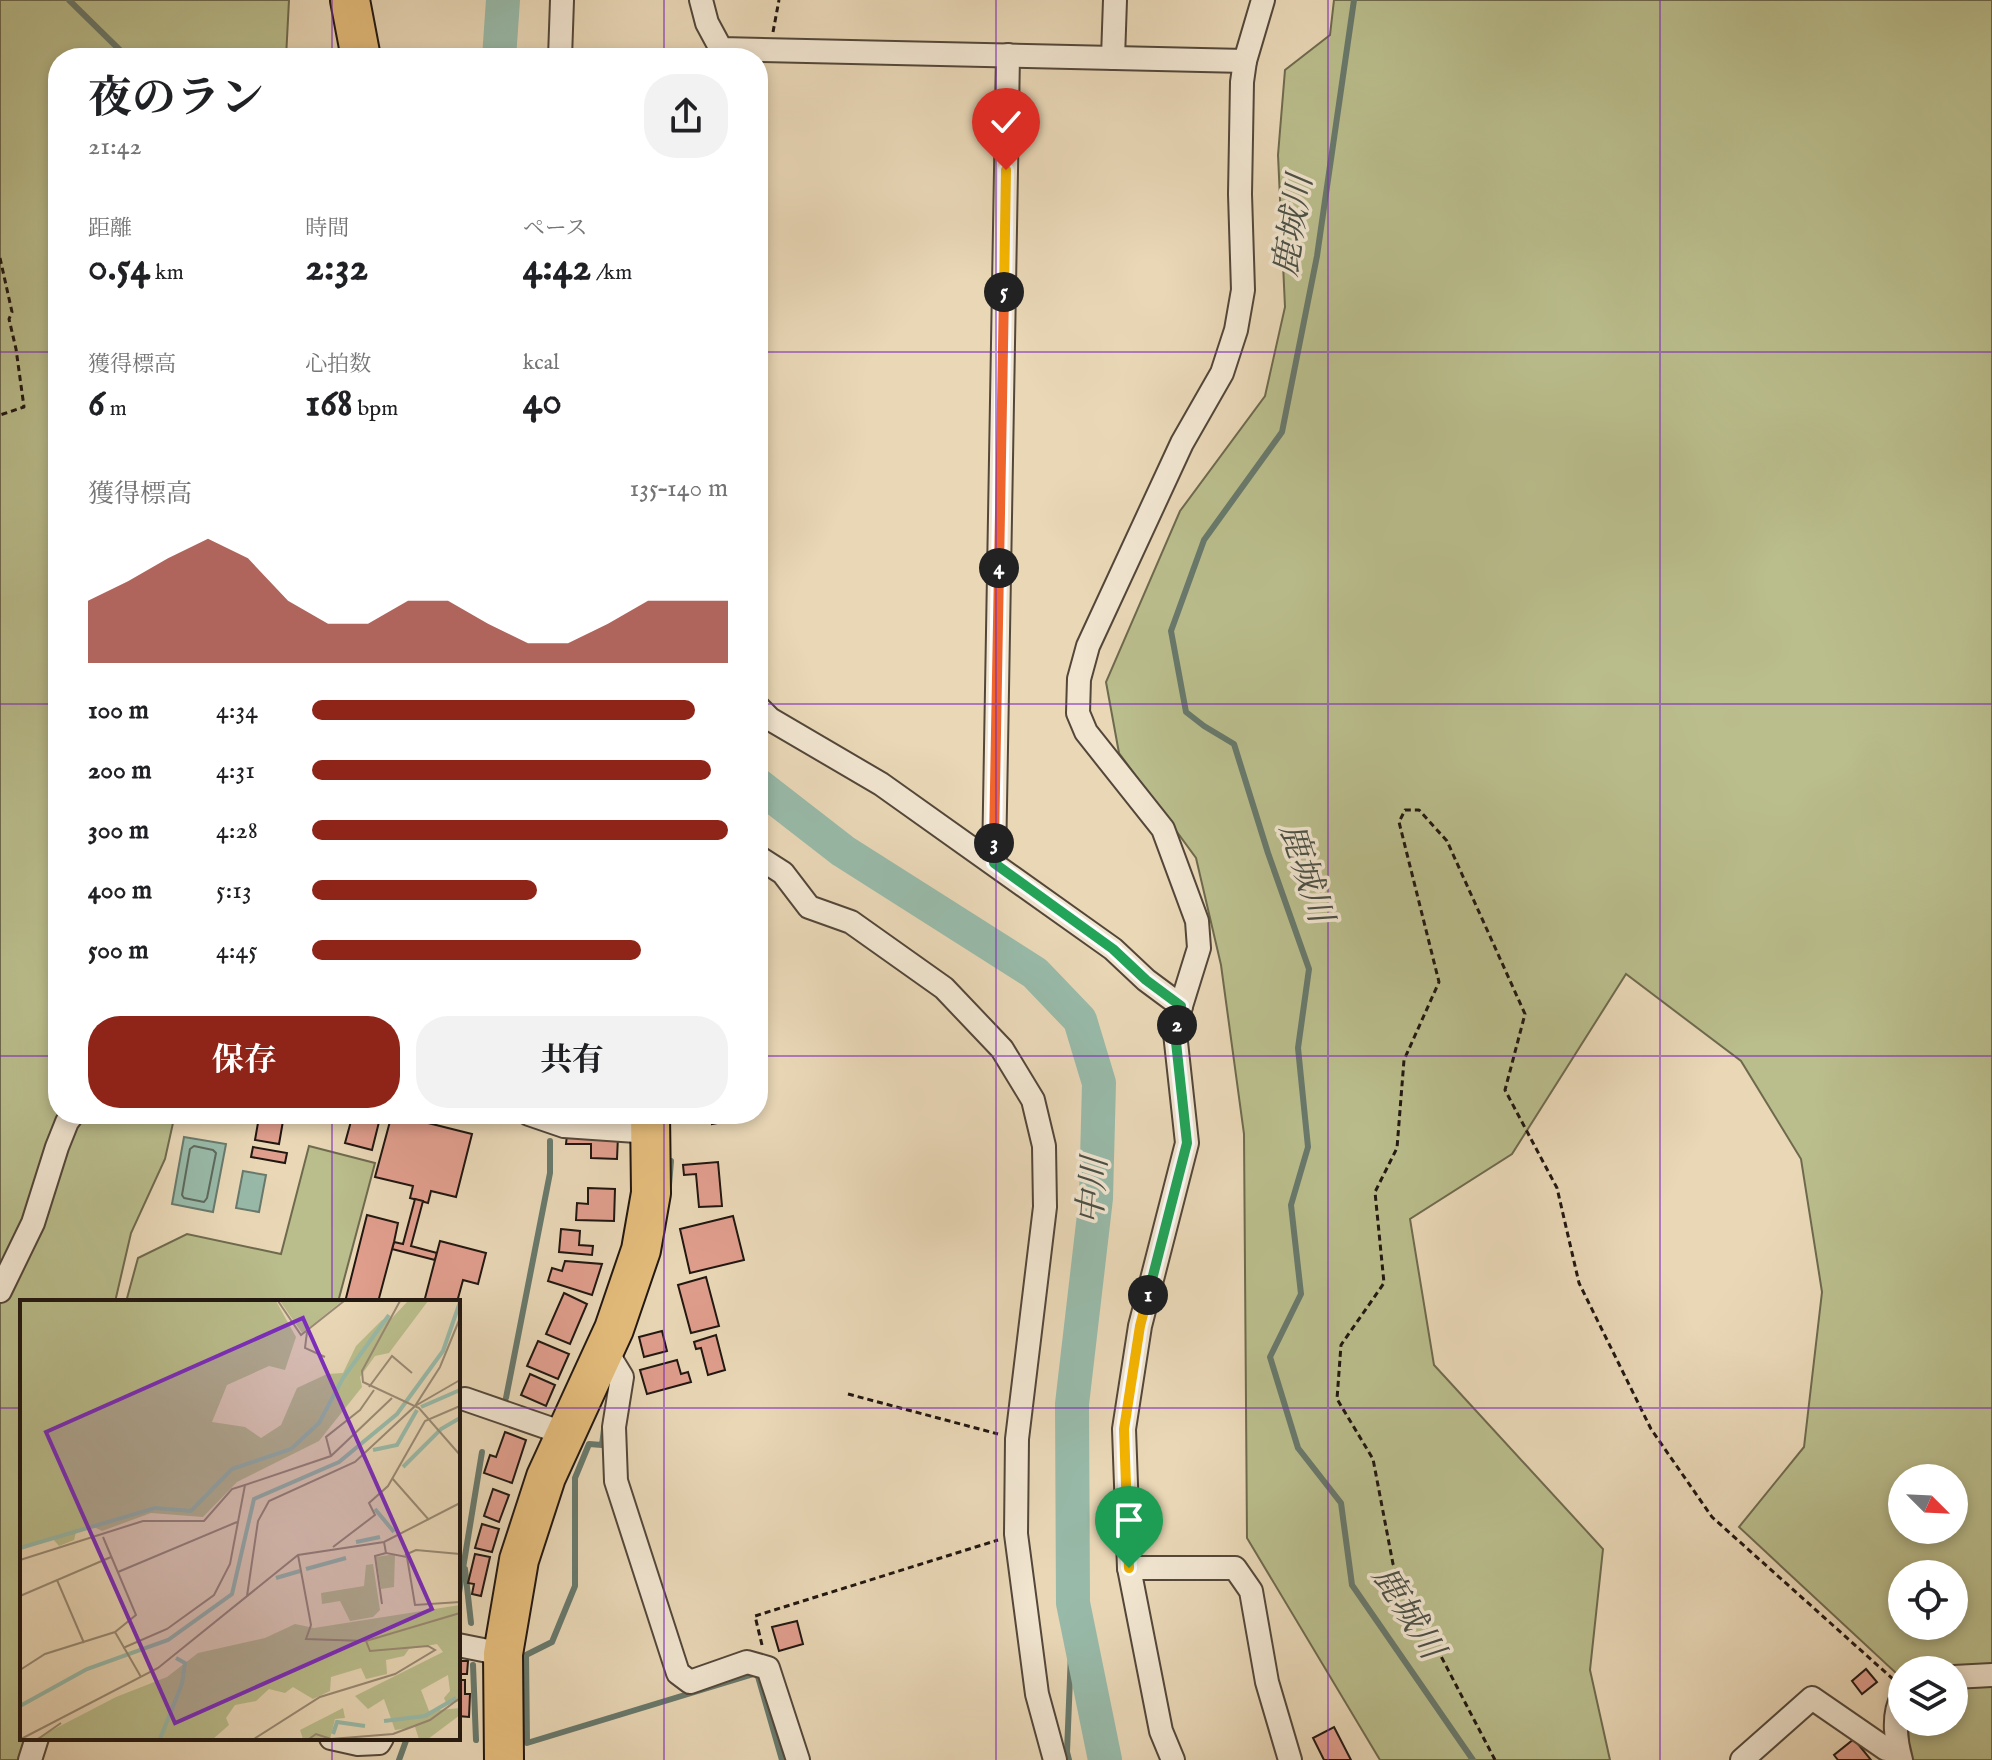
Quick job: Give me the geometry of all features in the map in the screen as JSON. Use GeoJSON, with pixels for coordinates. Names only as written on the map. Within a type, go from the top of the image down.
{"type":"FeatureCollection","features":[{"type":"Feature","properties":{"kind":"highway"},"geometry":{"type":"LineString","coordinates":[[350,0],[359,48]]}},
{"type":"Feature","properties":{"kind":"highway"},"geometry":{"type":"LineString","coordinates":[[504,1760],[503,1654],[519,1560],[546,1477],[605,1349],[641,1250],[651,1193],[650,1124]]}},
{"type":"Feature","properties":{"kind":"street"},"geometry":{"type":"LineString","coordinates":[[560,48],[562,0]]}},
{"type":"Feature","properties":{"kind":"street"},"geometry":{"type":"LineString","coordinates":[[701,0],[707,23],[720,48]]}},
{"type":"Feature","properties":{"kind":"street"},"geometry":{"type":"LineString","coordinates":[[1113,58],[1115,0]]}},
{"type":"Feature","properties":{"kind":"street"},"geometry":{"type":"LineString","coordinates":[[1173,1760],[1161,1731],[1129,1568],[1124,1429],[1140,1326],[1187,1143],[1175,1033],[1199,948],[1197,921],[1163,829],[1086,732],[1078,713],[1079,679],[1088,646],[1182,443],[1222,373],[1236,330],[1243,290],[1240,194],[1242,82],[1263,0]]}},
{"type":"Feature","properties":{"kind":"street"},"geometry":{"type":"LineString","coordinates":[[769,50],[1245,61]]}},
{"type":"Feature","properties":{"kind":"street"},"geometry":{"type":"LineString","coordinates":[[994,863],[1008,55]]}},
{"type":"Feature","properties":{"kind":"street"},"geometry":{"type":"LineString","coordinates":[[768,717],[881,784],[994,863],[1113,949],[1146,980],[1181,1006]]}},
{"type":"Feature","properties":{"kind":"street"},"geometry":{"type":"LineString","coordinates":[[768,863],[783,873],[809,907],[851,922],[944,988],[1002,1049],[1033,1100],[1044,1146],[1045,1207],[1017,1439],[1016,1534],[1037,1694],[1055,1760]]}},
{"type":"Feature","properties":{"kind":"street"},"geometry":{"type":"LineString","coordinates":[[0,1291],[33,1223],[66,1124]]}},
{"type":"Feature","properties":{"kind":"street"},"geometry":{"type":"LineString","coordinates":[[558,1124],[621,1124]]}},
{"type":"Feature","properties":{"kind":"street"},"geometry":{"type":"LineString","coordinates":[[605,1349],[622,1377],[614,1427],[616,1481],[678,1673],[690,1682],[747,1662],[768,1668],[798,1760]]}},
{"type":"Feature","properties":{"kind":"street"},"geometry":{"type":"LineString","coordinates":[[465,1399],[566,1434]]}},
{"type":"Feature","properties":{"kind":"street"},"geometry":{"type":"LineString","coordinates":[[1129,1568],[1235,1568],[1251,1591],[1267,1682],[1290,1760]]}},
{"type":"Feature","properties":{"kind":"street"},"geometry":{"type":"LineString","coordinates":[[460,1645],[503,1654]]}},
{"type":"Feature","properties":{"kind":"street"},"geometry":{"type":"LineString","coordinates":[[1968,1676],[1992,1675]]}},
{"type":"Feature","properties":{"kind":"street"},"geometry":{"type":"LineString","coordinates":[[1742,1760],[1812,1698],[1886,1749],[1900,1754]]}},
{"type":"Feature","properties":{"kind":"street"},"geometry":{"type":"LineString","coordinates":[[30,1760],[36,1740]]}},
{"type":"Feature","properties":{"kind":"street"},"geometry":{"type":"LineString","coordinates":[[340,1740],[383,1747]]}},
{"type":"Feature","properties":{"kind":"path"},"geometry":{"type":"LineString","coordinates":[[769,50],[779,0]]}},
{"type":"Feature","properties":{"kind":"path"},"geometry":{"type":"LineString","coordinates":[[0,258],[12,312],[9,319],[24,407],[0,415]]}},
{"type":"Feature","properties":{"kind":"path"},"geometry":{"type":"LineString","coordinates":[[1495,1760],[1393,1564],[1373,1459],[1337,1399],[1341,1345],[1384,1283],[1375,1192],[1397,1148],[1404,1060],[1439,982],[1399,822],[1405,810],[1419,810],[1447,841],[1525,1014],[1505,1090],[1557,1188],[1579,1283],[1651,1429],[1712,1517],[1888,1675]]}},
{"type":"Feature","properties":{"kind":"path"},"geometry":{"type":"LineString","coordinates":[[848,1394],[1017,1439]]}},
{"type":"Feature","properties":{"kind":"path"},"geometry":{"type":"LineString","coordinates":[[768,1668],[755,1616],[1016,1534]]}},
{"type":"Feature","properties":{"kind":"green space"},"geometry":{"type":"Polygon","coordinates":[[[0,0],[289,0],[287,48],[48,48],[48,1124],[173,1124],[165,1159],[131,1233],[115,1300],[20,1300],[20,1740],[24,1740],[19,1760],[0,1760],[0,0]]]}},
{"type":"Feature","properties":{"kind":"green space"},"geometry":{"type":"Polygon","coordinates":[[[1334,0],[1992,0],[1992,1665],[1968,1667],[1968,1656],[1888,1656],[1888,1666],[1739,1527],[1804,1447],[1822,1292],[1801,1159],[1741,1061],[1626,974],[1512,1154],[1410,1219],[1434,1365],[1603,1549],[1590,1670],[1610,1760],[1380,1760],[1247,1538],[1244,1134],[1221,965],[1196,858],[1119,753],[1106,682],[1180,511],[1265,396],[1285,307],[1278,155],[1285,70],[1330,35],[1334,0]]]}},
{"type":"Feature","properties":{"kind":"green space"},"geometry":{"type":"Polygon","coordinates":[[[309,1146],[375,1163],[339,1300],[127,1300],[138,1258],[187,1234],[281,1254],[309,1146]]]}},
{"type":"Feature","properties":{"kind":"green space"},"geometry":{"type":"Polygon","coordinates":[[[1992,1685],[1992,1760],[1910,1760],[1908,1736],[1968,1736],[1968,1686],[1992,1685]]]}},
{"type":"Feature","properties":{"kind":"water"},"geometry":{"type":"Polygon","coordinates":[[[184,1137],[226,1144],[213,1212],[172,1204],[184,1137]]]}},
{"type":"Feature","properties":{"kind":"water"},"geometry":{"type":"Polygon","coordinates":[[[243,1171],[266,1175],[259,1212],[236,1208],[243,1171]]]}},
{"type":"Feature","properties":{"kind":"building"},"geometry":{"type":"Polygon","coordinates":[[[258,1124],[282,1124],[279,1144],[255,1140],[258,1124]]]}},
{"type":"Feature","properties":{"kind":"building"},"geometry":{"type":"Polygon","coordinates":[[[350,1124],[378,1124],[372,1150],[345,1143],[350,1124]]]}},
{"type":"Feature","properties":{"kind":"building"},"geometry":{"type":"Polygon","coordinates":[[[389,1124],[432,1124],[472,1134],[456,1197],[431,1191],[428,1203],[410,1198],[413,1186],[375,1177],[389,1124]]]}},
{"type":"Feature","properties":{"kind":"building"},"geometry":{"type":"Polygon","coordinates":[[[567,1135],[618,1136],[617,1159],[591,1158],[591,1144],[566,1144],[567,1135]]]}},
{"type":"Feature","properties":{"kind":"building"},"geometry":{"type":"Polygon","coordinates":[[[253,1147],[287,1153],[285,1163],[251,1157],[253,1147]]]}},
{"type":"Feature","properties":{"kind":"building"},"geometry":{"type":"Polygon","coordinates":[[[718,1162],[722,1206],[699,1207],[696,1174],[684,1175],[683,1165],[718,1162]]]}},
{"type":"Feature","properties":{"kind":"building"},"geometry":{"type":"Polygon","coordinates":[[[588,1188],[615,1189],[614,1221],[576,1220],[577,1203],[588,1204],[588,1188]]]}},
{"type":"Feature","properties":{"kind":"building"},"geometry":{"type":"Polygon","coordinates":[[[415,1199],[423,1201],[411,1246],[437,1253],[435,1260],[392,1249],[394,1242],[403,1244],[415,1199]]]}},
{"type":"Feature","properties":{"kind":"building"},"geometry":{"type":"Polygon","coordinates":[[[367,1215],[398,1223],[379,1300],[346,1300],[367,1215]]]}},
{"type":"Feature","properties":{"kind":"building"},"geometry":{"type":"Polygon","coordinates":[[[733,1216],[744,1260],[690,1273],[680,1229],[733,1216]]]}},
{"type":"Feature","properties":{"kind":"building"},"geometry":{"type":"Polygon","coordinates":[[[561,1229],[580,1231],[579,1245],[593,1246],[592,1255],[559,1252],[561,1229]]]}},
{"type":"Feature","properties":{"kind":"building"},"geometry":{"type":"Polygon","coordinates":[[[440,1241],[486,1253],[478,1284],[463,1280],[458,1300],[425,1300],[440,1241]]]}},
{"type":"Feature","properties":{"kind":"building"},"geometry":{"type":"Polygon","coordinates":[[[565,1261],[602,1264],[592,1295],[548,1281],[552,1268],[562,1271],[565,1261]]]}},
{"type":"Feature","properties":{"kind":"building"},"geometry":{"type":"Polygon","coordinates":[[[706,1277],[719,1326],[691,1333],[678,1285],[706,1277]]]}},
{"type":"Feature","properties":{"kind":"building"},"geometry":{"type":"Polygon","coordinates":[[[564,1293],[587,1304],[570,1344],[546,1334],[564,1293]]]}},
{"type":"Feature","properties":{"kind":"building"},"geometry":{"type":"Polygon","coordinates":[[[662,1331],[667,1351],[644,1357],[639,1337],[662,1331]]]}},
{"type":"Feature","properties":{"kind":"building"},"geometry":{"type":"Polygon","coordinates":[[[716,1335],[725,1370],[708,1375],[701,1348],[696,1349],[694,1342],[716,1335]]]}},
{"type":"Feature","properties":{"kind":"building"},"geometry":{"type":"Polygon","coordinates":[[[538,1341],[569,1354],[558,1379],[527,1366],[538,1341]]]}},
{"type":"Feature","properties":{"kind":"building"},"geometry":{"type":"Polygon","coordinates":[[[677,1360],[681,1374],[688,1372],[691,1382],[647,1394],[640,1370],[677,1360]]]}},
{"type":"Feature","properties":{"kind":"building"},"geometry":{"type":"Polygon","coordinates":[[[530,1374],[555,1385],[546,1406],[521,1395],[530,1374]]]}},
{"type":"Feature","properties":{"kind":"building"},"geometry":{"type":"Polygon","coordinates":[[[505,1432],[526,1440],[512,1483],[484,1473],[490,1455],[496,1457],[505,1432]]]}},
{"type":"Feature","properties":{"kind":"building"},"geometry":{"type":"Polygon","coordinates":[[[493,1489],[509,1495],[499,1522],[484,1516],[493,1489]]]}},
{"type":"Feature","properties":{"kind":"building"},"geometry":{"type":"Polygon","coordinates":[[[482,1524],[499,1529],[492,1552],[475,1548],[482,1524]]]}},
{"type":"Feature","properties":{"kind":"building"},"geometry":{"type":"Polygon","coordinates":[[[475,1554],[490,1557],[481,1596],[472,1594],[474,1584],[468,1583],[475,1554]]]}},
{"type":"Feature","properties":{"kind":"building"},"geometry":{"type":"Polygon","coordinates":[[[797,1621],[803,1644],[779,1651],[772,1627],[797,1621]]]}},
{"type":"Feature","properties":{"kind":"building"},"geometry":{"type":"Polygon","coordinates":[[[460,1661],[468,1661],[467,1674],[460,1674],[460,1661]]]}},
{"type":"Feature","properties":{"kind":"building"},"geometry":{"type":"Polygon","coordinates":[[[1866,1669],[1877,1682],[1862,1694],[1852,1681],[1866,1669]]]}},
{"type":"Feature","properties":{"kind":"building"},"geometry":{"type":"Polygon","coordinates":[[[460,1680],[465,1680],[465,1694],[470,1694],[469,1717],[460,1716],[460,1680]]]}},
{"type":"Feature","properties":{"kind":"building"},"geometry":{"type":"Polygon","coordinates":[[[1334,1727],[1351,1760],[1324,1760],[1313,1738],[1334,1727]]]}},
{"type":"Feature","properties":{"kind":"building"},"geometry":{"type":"Polygon","coordinates":[[[1854,1739],[1871,1760],[1838,1760],[1834,1755],[1854,1739]]]}},
{"type":"Feature","properties":{"kind":"waterway"},"geometry":{"type":"LineString","coordinates":[[69,0],[118,48]]}},
{"type":"Feature","properties":{"kind":"waterway","name":"中川"},"geometry":{"type":"LineString","coordinates":[[500,48],[503,0]]}},
{"type":"Feature","properties":{"kind":"waterway","name":"鹿城川"},"geometry":{"type":"LineString","coordinates":[[1354,0],[1317,256],[1282,432],[1204,540],[1171,631],[1186,712],[1234,744],[1309,969],[1298,1048],[1308,1147],[1291,1205],[1301,1294],[1270,1357],[1298,1448],[1341,1503],[1352,1585],[1473,1760]]}},
{"type":"Feature","properties":{"kind":"waterway","name":"中川"},"geometry":{"type":"LineString","coordinates":[[768,793],[843,851],[1035,973],[1080,1020],[1099,1083],[1096,1198],[1072,1404],[1073,1603],[1105,1760]]}},
{"type":"Feature","properties":{"kind":"waterway"},"geometry":{"type":"LineString","coordinates":[[506,1398],[550,1173],[550,1141]]}},
{"type":"Feature","properties":{"kind":"waterway"},"geometry":{"type":"LineString","coordinates":[[669,1185],[671,1161]]}},
{"type":"Feature","properties":{"kind":"waterway"},"geometry":{"type":"LineString","coordinates":[[604,1429],[602,1445],[589,1444],[575,1478],[575,1586],[552,1642],[526,1655],[527,1743],[757,1673],[782,1760]]}},
{"type":"Feature","properties":{"kind":"waterway"},"geometry":{"type":"LineString","coordinates":[[460,1587],[482,1452]]}},
{"type":"Feature","properties":{"kind":"waterway"},"geometry":{"type":"LineString","coordinates":[[465,1569],[471,1623]]}},
{"type":"Feature","properties":{"kind":"waterway"},"geometry":{"type":"LineString","coordinates":[[1069,1760],[1073,1603]]}},
{"type":"Feature","properties":{"kind":"waterway"},"geometry":{"type":"LineString","coordinates":[[473,1665],[476,1740]]}},
{"type":"Feature","properties":{"kind":"waterway"},"geometry":{"type":"LineString","coordinates":[[399,1760],[406,1740]]}},
{"type":"Feature","properties":{"kind":"route"},"geometry":{"type":"LineString","coordinates":[[1006,170],[994,863],[1113,949],[1146,980],[1181,1006],[1175,1033],[1187,1143],[1140,1326],[1124,1429],[1129,1568]]}}]}
